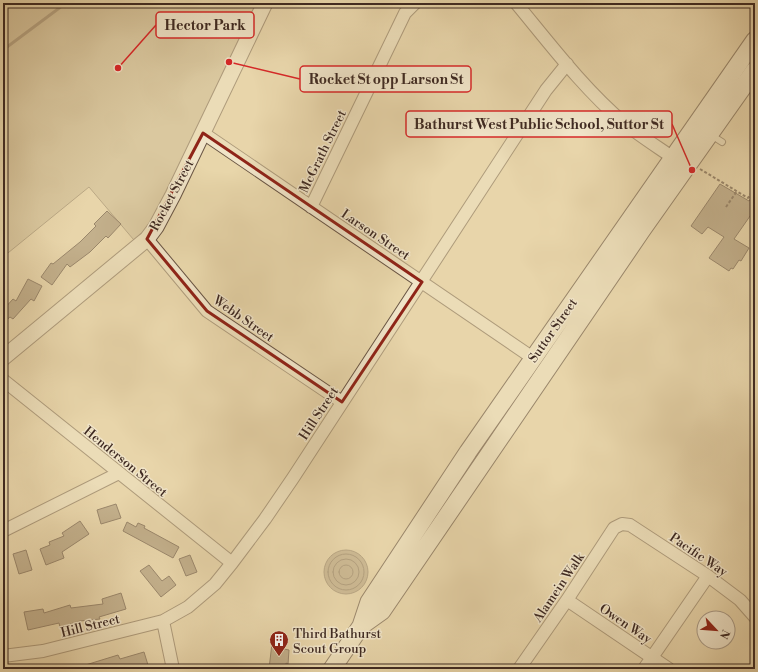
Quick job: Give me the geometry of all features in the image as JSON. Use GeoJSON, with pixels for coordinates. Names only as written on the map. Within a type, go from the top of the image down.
{"type":"FeatureCollection","features":[{"type":"Feature","properties":{"kind":"main road","name":"Suttor Street"},"geometry":{"type":"LineString","coordinates":[[361,626],[382,612],[642,230],[686,164],[755,40]]}},
{"type":"Feature","properties":{"kind":"main road","name":"Suttor Street"},"geometry":{"type":"LineString","coordinates":[[332,669],[361,626],[369,602],[468,452],[533,358],[686,164],[716,138],[755,70]]}},
{"type":"Feature","properties":{"kind":"street","name":"Rocket Street"},"geometry":{"type":"LineString","coordinates":[[3,358],[147,238],[156,227],[170,202],[264,3]]}},
{"type":"Feature","properties":{"kind":"street","name":"McGrath Street"},"geometry":{"type":"LineString","coordinates":[[311,206],[405,13],[415,3]]}},
{"type":"Feature","properties":{"kind":"street"},"geometry":{"type":"LineString","coordinates":[[516,3],[567,64],[603,103],[624,122],[686,164]]}},
{"type":"Feature","properties":{"kind":"street","name":"Hill Street"},"geometry":{"type":"LineString","coordinates":[[3,656],[43,651],[163,621],[188,607],[215,584],[265,519],[422,282],[546,90],[567,64]]}},
{"type":"Feature","properties":{"kind":"street","name":"Larson Street"},"geometry":{"type":"LineString","coordinates":[[203,133],[533,358]]}},
{"type":"Feature","properties":{"kind":"street","name":"Webb Street"},"geometry":{"type":"LineString","coordinates":[[147,238],[207,311],[342,402]]}},
{"type":"Feature","properties":{"kind":"street","name":"Henderson Street"},"geometry":{"type":"LineString","coordinates":[[3,380],[232,563]]}},
{"type":"Feature","properties":{"kind":"street"},"geometry":{"type":"LineString","coordinates":[[3,531],[119,473]]}},
{"type":"Feature","properties":{"kind":"street","name":"Pacific Way"},"geometry":{"type":"LineString","coordinates":[[622,524],[630,525],[708,576],[740,600],[755,617]]}},
{"type":"Feature","properties":{"kind":"street","name":"Alamein Walk"},"geometry":{"type":"LineString","coordinates":[[519,669],[567,600],[614,528],[622,524]]}},
{"type":"Feature","properties":{"kind":"street"},"geometry":{"type":"LineString","coordinates":[[644,669],[708,576]]}},
{"type":"Feature","properties":{"kind":"street","name":"Owen Way"},"geometry":{"type":"LineString","coordinates":[[567,600],[669,669]]}},
{"type":"Feature","properties":{"kind":"street"},"geometry":{"type":"LineString","coordinates":[[163,621],[173,669]]}},
{"type":"Feature","properties":{"kind":"path"},"geometry":{"type":"LineString","coordinates":[[686,164],[748,198],[755,188]]}},
{"type":"Feature","properties":{"kind":"path"},"geometry":{"type":"LineString","coordinates":[[726,207],[737,191]]}},
{"type":"Feature","properties":{"kind":"highlighted area"},"geometry":{"type":"Polygon","coordinates":[[[203,133],[422,282],[342,402],[207,311],[147,239],[203,133]]]}},
{"type":"Feature","properties":{"kind":"shaded area"},"geometry":{"type":"Polygon","coordinates":[[[3,3],[265,3],[139,246],[89,187],[3,257],[3,3]]]}},
{"type":"Feature","properties":{"kind":"water"},"geometry":{"type":"Polygon","coordinates":[[[346,550],[358,554],[364,560],[368,572],[364,584],[358,590],[346,594],[334,590],[328,584],[324,572],[328,560],[334,554],[346,550]]]}},
{"type":"Feature","properties":{"kind":"building"},"geometry":{"type":"Polygon","coordinates":[[[720,184],[749,201],[755,193],[755,209],[734,239],[749,248],[741,261],[739,260],[733,269],[731,268],[729,271],[709,258],[724,237],[708,227],[702,234],[691,226],[720,184]]]}},
{"type":"Feature","properties":{"kind":"building"},"geometry":{"type":"Polygon","coordinates":[[[107,211],[121,224],[108,238],[106,236],[90,252],[70,267],[67,264],[52,285],[41,277],[51,263],[53,264],[80,242],[96,226],[94,224],[107,211]]]}},
{"type":"Feature","properties":{"kind":"building"},"geometry":{"type":"Polygon","coordinates":[[[28,279],[42,286],[34,301],[31,299],[13,319],[10,317],[3,323],[3,310],[13,299],[16,301],[28,279]]]}},
{"type":"Feature","properties":{"kind":"building"},"geometry":{"type":"Polygon","coordinates":[[[116,504],[121,518],[101,524],[97,510],[116,504]]]}},
{"type":"Feature","properties":{"kind":"building"},"geometry":{"type":"Polygon","coordinates":[[[80,521],[89,534],[62,552],[64,558],[46,565],[40,549],[50,545],[49,542],[64,536],[62,533],[80,521]]]}},
{"type":"Feature","properties":{"kind":"building"},"geometry":{"type":"Polygon","coordinates":[[[127,522],[136,527],[138,523],[145,526],[144,528],[179,547],[173,558],[123,531],[127,522]]]}},
{"type":"Feature","properties":{"kind":"building"},"geometry":{"type":"Polygon","coordinates":[[[26,550],[32,570],[19,574],[13,554],[26,550]]]}},
{"type":"Feature","properties":{"kind":"building"},"geometry":{"type":"Polygon","coordinates":[[[190,555],[197,572],[186,576],[179,559],[190,555]]]}},
{"type":"Feature","properties":{"kind":"building"},"geometry":{"type":"Polygon","coordinates":[[[149,565],[162,581],[169,576],[176,585],[161,597],[140,571],[149,565]]]}},
{"type":"Feature","properties":{"kind":"building"},"geometry":{"type":"Polygon","coordinates":[[[121,593],[126,609],[99,617],[100,619],[80,621],[60,627],[59,623],[28,630],[24,612],[43,609],[44,613],[70,605],[71,608],[103,604],[102,599],[121,593]]]}},
{"type":"Feature","properties":{"kind":"building","name":"Third Bathurst Scout Group"},"geometry":{"type":"Polygon","coordinates":[[[272,643],[285,644],[284,649],[289,650],[286,669],[269,669],[272,643]]]}},
{"type":"Feature","properties":{"kind":"building"},"geometry":{"type":"Polygon","coordinates":[[[144,652],[148,665],[134,669],[127,669],[127,667],[119,669],[79,669],[79,667],[118,655],[120,659],[144,652]]]}},
{"type":"Feature","properties":{"kind":"waterway"},"geometry":{"type":"LineString","coordinates":[[3,50],[66,3]]}},
{"type":"Feature","properties":{"kind":"place","name":"Rocket St opp Larson St"},"geometry":{"type":"Point","coordinates":[229,62]}},
{"type":"Feature","properties":{"kind":"place","name":"Hector Park"},"geometry":{"type":"Point","coordinates":[118,68]}},
{"type":"Feature","properties":{"kind":"place","name":"Bathurst West Public School, Suttor St"},"geometry":{"type":"Point","coordinates":[692,170]}},
{"type":"Feature","properties":{"kind":"place","name":"Third Bathurst Scout Group"},"geometry":{"type":"Point","coordinates":[279,657]}}]}
